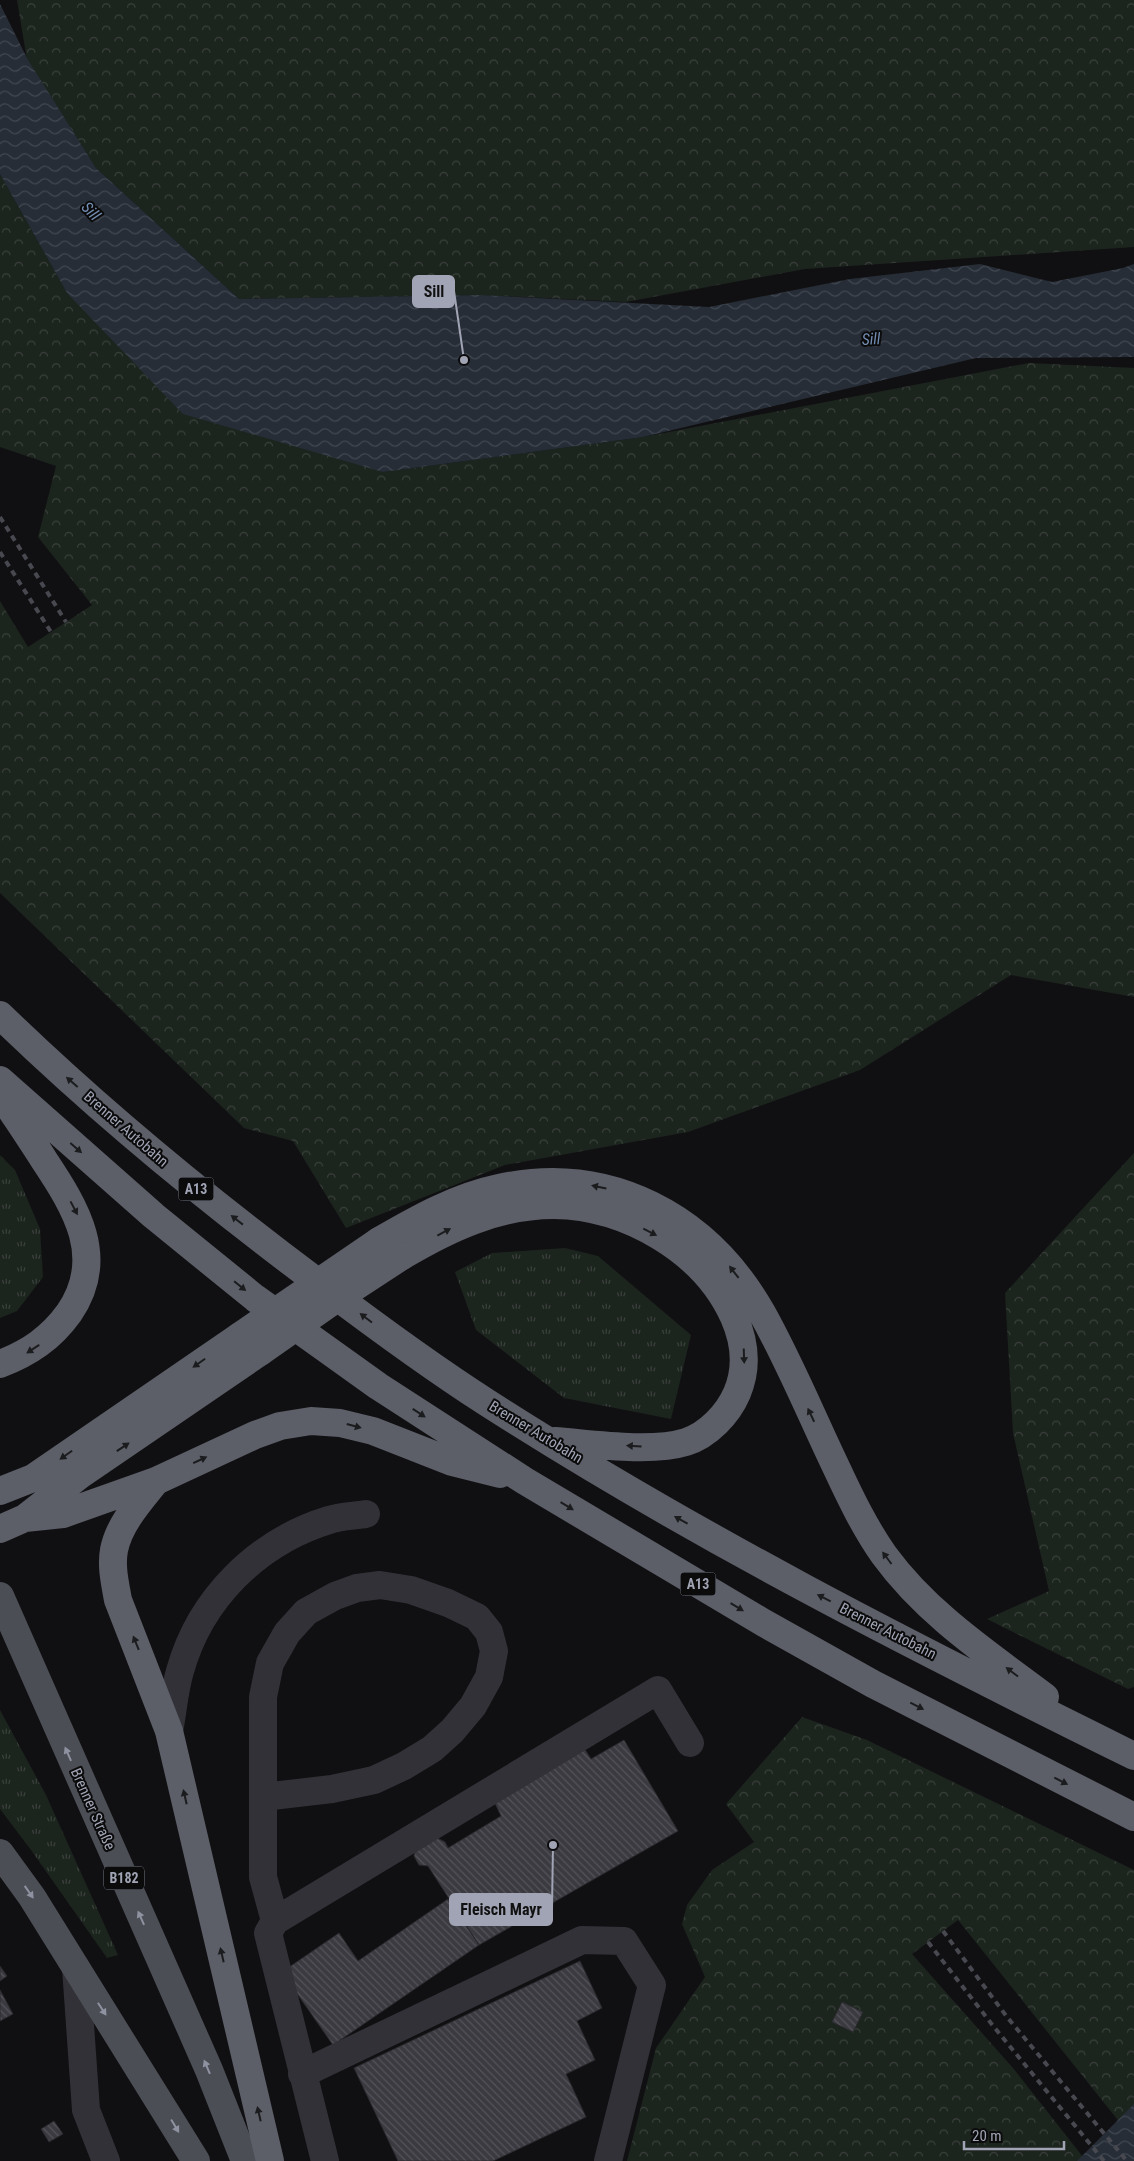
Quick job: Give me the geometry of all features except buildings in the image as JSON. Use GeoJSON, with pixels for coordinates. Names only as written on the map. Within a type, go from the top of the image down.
{"type":"FeatureCollection","features":[{"type":"Feature","properties":{"kind":"highway","name":"Brenner Autobahn"},"geometry":{"type":"LineString","coordinates":[[0,1015],[33,1047],[173,1171],[293,1264],[405,1347],[486,1402],[653,1504],[796,1584],[1134,1756]]}},
{"type":"Feature","properties":{"kind":"highway","name":"A13"},"geometry":{"type":"LineString","coordinates":[[0,1080],[154,1216],[255,1298],[378,1386],[525,1481],[764,1623],[873,1684],[1134,1817]]}},
{"type":"Feature","properties":{"kind":"highway"},"geometry":{"type":"LineString","coordinates":[[0,1093],[73,1205],[83,1230],[87,1253],[85,1275],[79,1294],[64,1320],[56,1330],[33,1349],[0,1364]]}},
{"type":"Feature","properties":{"kind":"highway"},"geometry":{"type":"LineString","coordinates":[[59,1504],[250,1344],[380,1241],[427,1214],[466,1197],[499,1188],[537,1182],[598,1187],[633,1197],[670,1214],[706,1241],[733,1270],[762,1314],[790,1368],[854,1505],[884,1554],[918,1595],[967,1638],[1107,1743]]}},
{"type":"Feature","properties":{"kind":"highway"},"geometry":{"type":"LineString","coordinates":[[0,1491],[33,1478],[250,1344],[327,1305],[402,1256],[454,1227],[484,1216],[522,1208],[565,1206],[605,1213],[649,1231],[664,1239],[690,1259],[718,1288],[739,1329],[745,1358],[743,1378],[735,1398],[716,1423],[688,1441],[670,1446],[649,1446],[550,1440]]}},
{"type":"Feature","properties":{"kind":"highway"},"geometry":{"type":"LineString","coordinates":[[0,1529],[59,1504],[156,1481],[255,1435],[280,1426],[310,1421],[340,1423],[373,1431],[452,1462],[525,1481]]}},
{"type":"Feature","properties":{"kind":"highway"},"geometry":{"type":"LineString","coordinates":[[156,1481],[135,1507],[122,1530],[114,1549],[113,1577],[118,1600],[169,1732],[270,2161]]}},
{"type":"Feature","properties":{"kind":"main road","name":"Brenner Straße"},"geometry":{"type":"LineString","coordinates":[[0,1596],[209,2070],[245,2161]]}},
{"type":"Feature","properties":{"kind":"main road"},"geometry":{"type":"LineString","coordinates":[[0,1853],[32,1896],[196,2161]]}},
{"type":"Feature","properties":{"kind":"street"},"geometry":{"type":"LineString","coordinates":[[169,1732],[180,1672],[190,1645],[202,1618],[235,1575],[254,1558],[306,1528],[331,1519],[366,1514]]}},
{"type":"Feature","properties":{"kind":"street"},"geometry":{"type":"LineString","coordinates":[[263,1798],[332,1789],[374,1780],[404,1766],[452,1732],[473,1706],[489,1677],[494,1651],[488,1632],[477,1617],[448,1603],[411,1590],[380,1585],[335,1596],[306,1612],[287,1633],[270,1663],[263,1697],[263,1798],[263,1877],[275,1921]]}},
{"type":"Feature","properties":{"kind":"street"},"geometry":{"type":"LineString","coordinates":[[324,2161],[268,1933],[275,1921],[658,1690],[690,1743]]}},
{"type":"Feature","properties":{"kind":"street"},"geometry":{"type":"LineString","coordinates":[[302,2074],[582,1940],[624,1941],[652,1985],[608,2161]]}},
{"type":"Feature","properties":{"kind":"street"},"geometry":{"type":"LineString","coordinates":[[76,1968],[86,2110],[106,2161]]}},
{"type":"Feature","properties":{"kind":"green space"},"geometry":{"type":"Polygon","coordinates":[[[17,0],[1134,0],[1134,247],[805,269],[626,302],[481,295],[239,299],[96,168],[27,60],[17,0]]]}},
{"type":"Feature","properties":{"kind":"green space"},"geometry":{"type":"Polygon","coordinates":[[[0,174],[67,293],[383,472],[643,437],[1029,363],[1134,368],[1134,997],[1011,975],[860,1070],[688,1132],[505,1165],[346,1228],[293,1141],[244,1128],[0,893],[0,601],[28,647],[92,605],[38,537],[56,466],[0,447],[0,174]]]}},
{"type":"Feature","properties":{"kind":"green space"},"geometry":{"type":"Polygon","coordinates":[[[1134,1153],[1134,1687],[1128,1689],[987,1619],[1049,1591],[1013,1433],[1005,1293],[1134,1153]]]}},
{"type":"Feature","properties":{"kind":"green space"},"geometry":{"type":"Polygon","coordinates":[[[0,1155],[15,1170],[40,1229],[43,1277],[17,1311],[0,1318],[0,1155]]]}},
{"type":"Feature","properties":{"kind":"green space"},"geometry":{"type":"Polygon","coordinates":[[[565,1248],[598,1256],[691,1335],[671,1419],[564,1398],[476,1330],[455,1272],[492,1253],[565,1248]]]}},
{"type":"Feature","properties":{"kind":"green space"},"geometry":{"type":"Polygon","coordinates":[[[0,1710],[46,1795],[118,1955],[107,1958],[0,1809],[0,1710]]]}},
{"type":"Feature","properties":{"kind":"green space"},"geometry":{"type":"Polygon","coordinates":[[[802,1717],[867,1740],[1134,1870],[1134,2111],[1121,2124],[958,1920],[912,1954],[1013,2068],[1083,2157],[1082,2161],[627,2161],[656,2048],[705,1977],[682,1924],[687,1905],[712,1870],[754,1842],[726,1804],[802,1717]]]}},
{"type":"Feature","properties":{"kind":"water"},"geometry":{"type":"Polygon","coordinates":[[[0,4],[28,60],[96,168],[239,299],[481,295],[709,307],[850,279],[980,264],[1052,282],[1123,268],[1134,264],[1134,357],[976,358],[643,437],[383,472],[183,414],[67,293],[0,174],[0,4]]]}},
{"type":"Feature","properties":{"kind":"water"},"geometry":{"type":"Polygon","coordinates":[[[1134,2104],[1134,2161],[1077,2161],[1134,2104]]]}},
{"type":"Feature","properties":{"kind":"railway"},"geometry":{"type":"LineString","coordinates":[[0,517],[66,622]]}},
{"type":"Feature","properties":{"kind":"railway"},"geometry":{"type":"LineString","coordinates":[[0,552],[51,632]]}},
{"type":"Feature","properties":{"kind":"railway"},"geometry":{"type":"LineString","coordinates":[[943,1931],[1007,2017],[1127,2161]]}},
{"type":"Feature","properties":{"kind":"railway"},"geometry":{"type":"LineString","coordinates":[[928,1942],[994,2027],[1104,2161]]}},
{"type":"Feature","properties":{"kind":"place","name":"Sill"},"geometry":{"type":"Point","coordinates":[464,360]}},
{"type":"Feature","properties":{"kind":"place","name":"Fleisch Mayr"},"geometry":{"type":"Point","coordinates":[553,1845]}}]}
